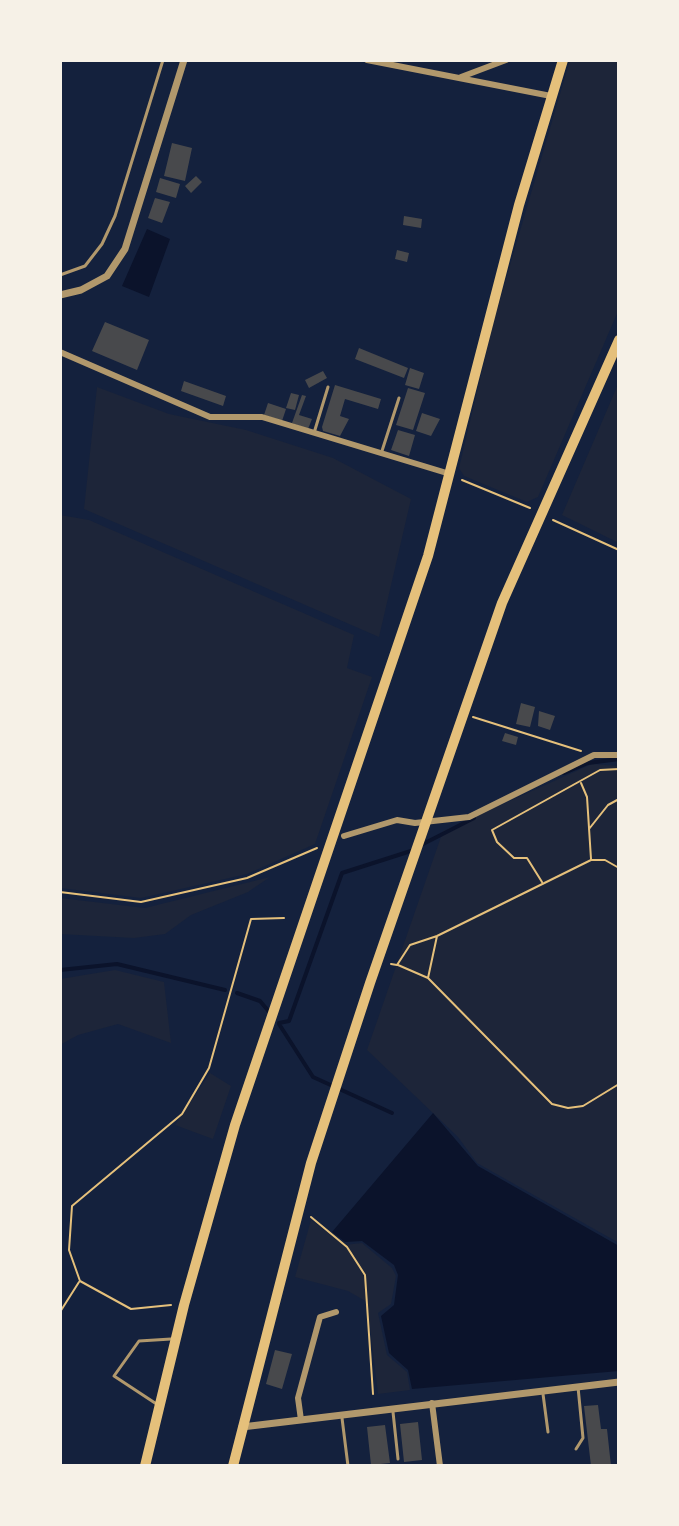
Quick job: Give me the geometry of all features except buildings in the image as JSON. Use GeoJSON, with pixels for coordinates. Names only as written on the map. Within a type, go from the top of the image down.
{"type":"FeatureCollection","features":[{"type":"Feature","properties":{"kind":"highway"},"geometry":{"type":"LineString","coordinates":[[145,1466],[184,1305],[235,1125],[428,556],[488,321],[563,60]]}},
{"type":"Feature","properties":{"kind":"highway"},"geometry":{"type":"LineString","coordinates":[[233,1466],[311,1163],[430,809],[502,603],[619,340]]}},
{"type":"Feature","properties":{"kind":"street"},"geometry":{"type":"LineString","coordinates":[[60,295],[81,290],[107,276],[125,249],[184,60]]}},
{"type":"Feature","properties":{"kind":"street"},"geometry":{"type":"LineString","coordinates":[[367,60],[551,96]]}},
{"type":"Feature","properties":{"kind":"street"},"geometry":{"type":"LineString","coordinates":[[459,78],[506,60]]}},
{"type":"Feature","properties":{"kind":"street"},"geometry":{"type":"LineString","coordinates":[[60,352],[210,417],[262,417],[450,474]]}},
{"type":"Feature","properties":{"kind":"street"},"geometry":{"type":"LineString","coordinates":[[344,836],[397,820],[415,823],[469,817],[594,755],[619,755]]}},
{"type":"Feature","properties":{"kind":"street"},"geometry":{"type":"LineString","coordinates":[[301,1420],[298,1398],[320,1317],[336,1312]]}},
{"type":"Feature","properties":{"kind":"street"},"geometry":{"type":"LineString","coordinates":[[242,1427],[619,1382]]}},
{"type":"Feature","properties":{"kind":"street"},"geometry":{"type":"LineString","coordinates":[[432,1403],[440,1466]]}},
{"type":"Feature","properties":{"kind":"lane"},"geometry":{"type":"LineString","coordinates":[[60,275],[85,266],[102,244],[115,216],[163,60]]}},
{"type":"Feature","properties":{"kind":"lane"},"geometry":{"type":"LineString","coordinates":[[314,433],[328,387]]}},
{"type":"Feature","properties":{"kind":"lane"},"geometry":{"type":"LineString","coordinates":[[381,454],[399,398]]}},
{"type":"Feature","properties":{"kind":"lane"},"geometry":{"type":"LineString","coordinates":[[159,1405],[114,1376],[139,1341],[176,1338]]}},
{"type":"Feature","properties":{"kind":"lane"},"geometry":{"type":"LineString","coordinates":[[576,1449],[583,1438],[578,1387]]}},
{"type":"Feature","properties":{"kind":"lane"},"geometry":{"type":"LineString","coordinates":[[542,1391],[548,1432]]}},
{"type":"Feature","properties":{"kind":"lane"},"geometry":{"type":"LineString","coordinates":[[392,1408],[398,1459]]}},
{"type":"Feature","properties":{"kind":"lane"},"geometry":{"type":"LineString","coordinates":[[341,1414],[348,1466]]}},
{"type":"Feature","properties":{"kind":"path"},"geometry":{"type":"LineString","coordinates":[[450,474],[619,550]]}},
{"type":"Feature","properties":{"kind":"path"},"geometry":{"type":"LineString","coordinates":[[464,714],[594,755]]}},
{"type":"Feature","properties":{"kind":"path"},"geometry":{"type":"LineString","coordinates":[[543,883],[527,858],[514,858],[497,842],[492,830],[600,770],[619,769]]}},
{"type":"Feature","properties":{"kind":"path"},"geometry":{"type":"LineString","coordinates":[[580,781],[587,797],[591,860]]}},
{"type":"Feature","properties":{"kind":"path"},"geometry":{"type":"LineString","coordinates":[[588,830],[608,805],[619,799]]}},
{"type":"Feature","properties":{"kind":"path"},"geometry":{"type":"LineString","coordinates":[[60,892],[141,902],[247,878],[316,848]]}},
{"type":"Feature","properties":{"kind":"path"},"geometry":{"type":"LineString","coordinates":[[397,965],[410,945],[437,936],[591,860],[605,860],[619,868]]}},
{"type":"Feature","properties":{"kind":"path"},"geometry":{"type":"LineString","coordinates":[[184,1305],[131,1309],[80,1281],[69,1250],[72,1206],[182,1114],[209,1068],[251,919],[284,918]]}},
{"type":"Feature","properties":{"kind":"path"},"geometry":{"type":"LineString","coordinates":[[428,978],[437,936]]}},
{"type":"Feature","properties":{"kind":"path"},"geometry":{"type":"LineString","coordinates":[[391,964],[428,978],[559,1108],[583,1106],[619,1084]]}},
{"type":"Feature","properties":{"kind":"path"},"geometry":{"type":"LineString","coordinates":[[310,1216],[347,1247],[365,1275],[373,1394]]}},
{"type":"Feature","properties":{"kind":"path"},"geometry":{"type":"LineString","coordinates":[[60,1312],[80,1281]]}},
{"type":"Feature","properties":{"kind":"shaded area"},"geometry":{"type":"Polygon","coordinates":[[[570,60],[619,60],[619,309],[538,497],[527,502],[464,476],[459,468],[494,320],[570,60]]]}},
{"type":"Feature","properties":{"kind":"shaded area"},"geometry":{"type":"Polygon","coordinates":[[[147,229],[170,239],[149,297],[122,286],[147,229]]]}},
{"type":"Feature","properties":{"kind":"shaded area"},"geometry":{"type":"Polygon","coordinates":[[[619,382],[619,543],[562,515],[619,382]]]}},
{"type":"Feature","properties":{"kind":"shaded area"},"geometry":{"type":"Polygon","coordinates":[[[97,387],[169,414],[246,430],[333,458],[411,499],[379,637],[84,509],[97,387]]]}},
{"type":"Feature","properties":{"kind":"shaded area"},"geometry":{"type":"Polygon","coordinates":[[[60,515],[89,520],[354,635],[347,668],[372,677],[315,844],[247,874],[141,898],[60,888],[60,515]]]}},
{"type":"Feature","properties":{"kind":"shaded area"},"geometry":{"type":"Polygon","coordinates":[[[592,764],[619,766],[619,1243],[477,1163],[458,1137],[367,1050],[443,831],[592,764]]]}},
{"type":"Feature","properties":{"kind":"shaded area"},"geometry":{"type":"Polygon","coordinates":[[[270,877],[248,892],[191,915],[165,934],[134,938],[60,934],[60,898],[145,908],[270,877]]]}},
{"type":"Feature","properties":{"kind":"shaded area"},"geometry":{"type":"Polygon","coordinates":[[[115,970],[164,982],[171,1043],[118,1024],[78,1035],[60,1045],[60,979],[115,970]]]}},
{"type":"Feature","properties":{"kind":"shaded area"},"geometry":{"type":"Polygon","coordinates":[[[210,1073],[231,1086],[213,1139],[175,1125],[210,1073]]]}},
{"type":"Feature","properties":{"kind":"shaded area"},"geometry":{"type":"Polygon","coordinates":[[[433,1113],[478,1166],[619,1246],[619,1371],[412,1389],[408,1370],[389,1353],[381,1316],[394,1305],[398,1275],[394,1265],[362,1241],[345,1242],[332,1232],[433,1113]]]}},
{"type":"Feature","properties":{"kind":"shaded area"},"geometry":{"type":"Polygon","coordinates":[[[311,1220],[344,1245],[362,1243],[392,1268],[396,1276],[391,1304],[378,1313],[387,1355],[407,1372],[410,1390],[378,1394],[367,1302],[348,1291],[295,1277],[311,1220]]]}},
{"type":"Feature","properties":{"kind":"waterway"},"geometry":{"type":"LineString","coordinates":[[564,773],[588,763],[619,759]]}},
{"type":"Feature","properties":{"kind":"waterway"},"geometry":{"type":"LineString","coordinates":[[421,845],[474,818]]}},
{"type":"Feature","properties":{"kind":"waterway"},"geometry":{"type":"LineString","coordinates":[[279,1023],[289,1021],[342,873],[414,850]]}},
{"type":"Feature","properties":{"kind":"waterway"},"geometry":{"type":"LineString","coordinates":[[60,970],[117,964],[225,990]]}},
{"type":"Feature","properties":{"kind":"waterway"},"geometry":{"type":"LineString","coordinates":[[237,993],[260,1001],[271,1014]]}},
{"type":"Feature","properties":{"kind":"waterway"},"geometry":{"type":"LineString","coordinates":[[279,1024],[313,1077],[392,1113]]}}]}
